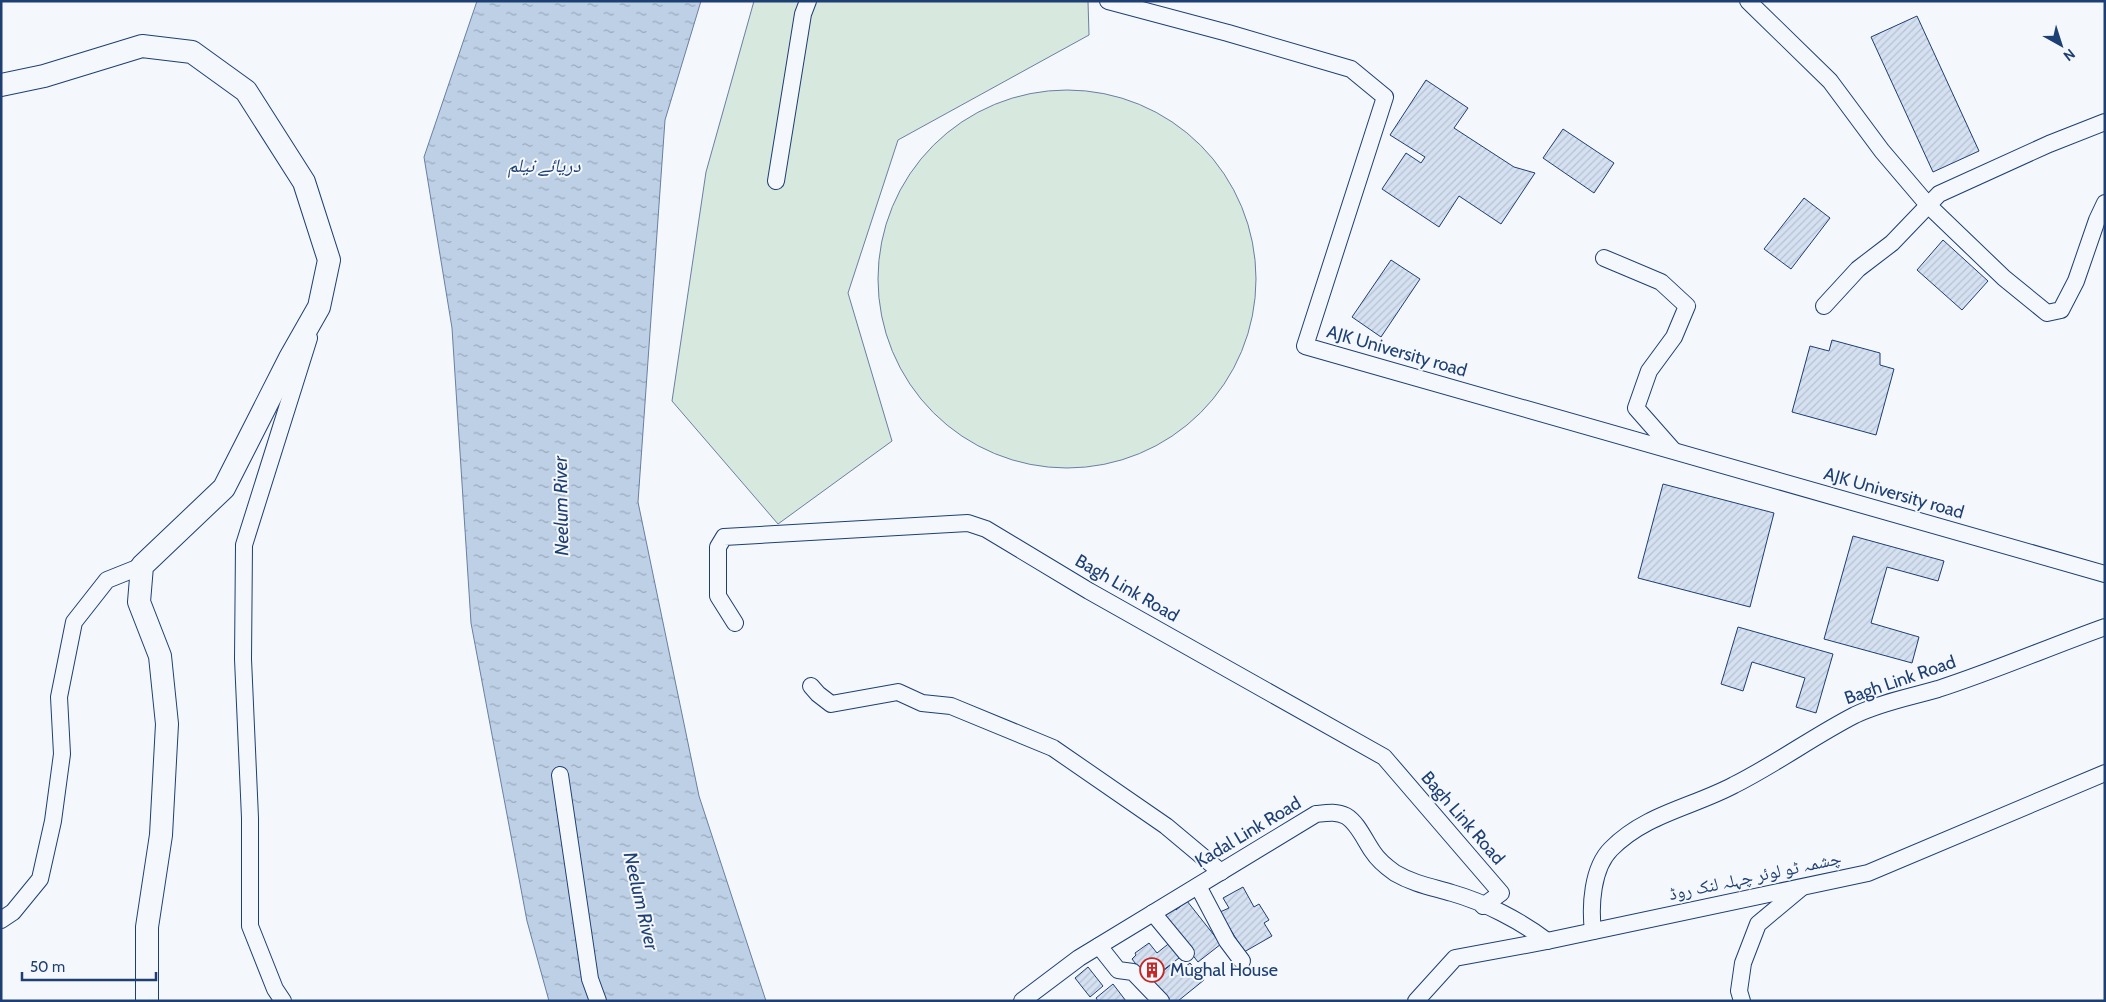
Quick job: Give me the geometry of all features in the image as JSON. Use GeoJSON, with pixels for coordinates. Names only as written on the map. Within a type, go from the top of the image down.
{"type":"FeatureCollection","features":[{"type":"Feature","properties":{"kind":"street"},"geometry":{"type":"LineString","coordinates":[[776,181],[803,14],[808,1]]}},
{"type":"Feature","properties":{"kind":"street","name":"AJK University road"},"geometry":{"type":"LineString","coordinates":[[1108,1],[1228,33],[1351,69],[1385,97],[1305,346],[2105,574]]}},
{"type":"Feature","properties":{"kind":"street"},"geometry":{"type":"LineString","coordinates":[[1748,1],[1830,81],[1882,151],[1928,205],[2004,278],[2047,314],[2061,310],[2076,281],[2097,220],[2105,204]]}},
{"type":"Feature","properties":{"kind":"street"},"geometry":{"type":"LineString","coordinates":[[1,84],[44,76],[142,46],[192,52],[246,91],[304,182],[328,260],[319,307],[244,545],[243,659],[250,818],[250,926],[275,989],[283,1001]]}},
{"type":"Feature","properties":{"kind":"street"},"geometry":{"type":"LineString","coordinates":[[1824,306],[1858,269],[1892,243],[1939,194],[2049,144],[2105,122]]}},
{"type":"Feature","properties":{"kind":"street"},"geometry":{"type":"LineString","coordinates":[[1604,258],[1660,282],[1687,306],[1674,337],[1649,371],[1636,408],[1673,450]]}},
{"type":"Feature","properties":{"kind":"street"},"geometry":{"type":"LineString","coordinates":[[1,920],[13,912],[40,879],[53,821],[62,754],[59,697],[74,622],[107,580],[142,566],[224,488],[290,358],[319,307]]}},
{"type":"Feature","properties":{"kind":"street","name":"Bagh Link Road"},"geometry":{"type":"LineString","coordinates":[[735,623],[718,596],[718,547],[724,537],[968,523],[977,526],[1384,757],[1501,892],[1483,906]]}},
{"type":"Feature","properties":{"kind":"street"},"geometry":{"type":"LineString","coordinates":[[142,566],[139,602],[160,656],[168,724],[161,835],[147,927],[148,1001]]}},
{"type":"Feature","properties":{"kind":"street","name":"Bagh Link Road"},"geometry":{"type":"LineString","coordinates":[[1592,931],[1591,912],[1599,866],[1610,850],[1630,833],[1671,810],[1734,786],[1856,714],[1899,698],[1938,689],[2105,627]]}},
{"type":"Feature","properties":{"kind":"street"},"geometry":{"type":"LineString","coordinates":[[811,686],[831,704],[898,692],[922,704],[951,706],[1053,748],[1166,826],[1221,872]]}},
{"type":"Feature","properties":{"kind":"street","name":"چشمہ ٹو لوئر چہلہ لنک روڈ"},"geometry":{"type":"LineString","coordinates":[[1416,1001],[1455,958],[1547,941],[1868,873],[2105,773]]}},
{"type":"Feature","properties":{"kind":"street"},"geometry":{"type":"LineString","coordinates":[[560,775],[590,979],[598,1001]]}},
{"type":"Feature","properties":{"kind":"street","name":"Kadal Link Road"},"geometry":{"type":"LineString","coordinates":[[1022,1001],[1079,958],[1316,814],[1332,812],[1347,817],[1356,826],[1374,854],[1393,872],[1417,884],[1454,894],[1483,906],[1531,928],[1547,941]]}},
{"type":"Feature","properties":{"kind":"street"},"geometry":{"type":"LineString","coordinates":[[1198,886],[1227,941],[1242,961]]}},
{"type":"Feature","properties":{"kind":"street"},"geometry":{"type":"LineString","coordinates":[[1742,1001],[1739,991],[1743,963],[1758,924],[1802,887]]}},
{"type":"Feature","properties":{"kind":"street"},"geometry":{"type":"LineString","coordinates":[[1153,913],[1186,953]]}},
{"type":"Feature","properties":{"kind":"street"},"geometry":{"type":"LineString","coordinates":[[1099,946],[1118,970],[1133,972],[1161,1001]]}},
{"type":"Feature","properties":{"kind":"shaded area"},"geometry":{"type":"Polygon","coordinates":[[[754,1],[1088,1],[1089,35],[898,140],[848,293],[892,441],[778,524],[672,401],[706,172],[754,1]]]}},
{"type":"Feature","properties":{"kind":"shaded area"},"geometry":{"type":"Polygon","coordinates":[[[1067,90],[1085,91],[1122,98],[1156,113],[1187,133],[1213,159],[1233,190],[1248,224],[1255,261],[1255,297],[1248,334],[1233,368],[1213,399],[1187,425],[1156,445],[1122,460],[1085,467],[1067,468],[1049,467],[1012,460],[978,445],[947,425],[921,399],[901,368],[886,334],[879,297],[878,279],[879,261],[886,224],[901,190],[921,159],[947,133],[978,113],[1012,98],[1049,91],[1067,90]]]}},
{"type":"Feature","properties":{"kind":"water","name":"دریائے نیلم"},"geometry":{"type":"Polygon","coordinates":[[[477,1],[701,1],[665,120],[638,502],[699,796],[766,1001],[549,1001],[527,921],[471,623],[452,328],[424,157],[477,1]]]}},
{"type":"Feature","properties":{"kind":"building"},"geometry":{"type":"Polygon","coordinates":[[[1917,16],[1979,151],[1933,172],[1871,37],[1917,16]]]}},
{"type":"Feature","properties":{"kind":"building"},"geometry":{"type":"Polygon","coordinates":[[[1426,80],[1468,108],[1454,128],[1514,167],[1535,173],[1501,224],[1459,196],[1439,227],[1382,189],[1406,153],[1421,163],[1425,157],[1390,135],[1426,80]]]}},
{"type":"Feature","properties":{"kind":"building"},"geometry":{"type":"Polygon","coordinates":[[[1563,129],[1614,163],[1594,193],[1543,158],[1563,129]]]}},
{"type":"Feature","properties":{"kind":"building"},"geometry":{"type":"Polygon","coordinates":[[[1804,198],[1830,218],[1791,269],[1764,249],[1804,198]]]}},
{"type":"Feature","properties":{"kind":"building"},"geometry":{"type":"Polygon","coordinates":[[[1943,240],[1988,281],[1962,310],[1917,270],[1943,240]]]}},
{"type":"Feature","properties":{"kind":"building"},"geometry":{"type":"Polygon","coordinates":[[[1391,260],[1420,279],[1381,337],[1352,317],[1391,260]]]}},
{"type":"Feature","properties":{"kind":"building"},"geometry":{"type":"Polygon","coordinates":[[[1832,340],[1880,353],[1880,365],[1894,369],[1876,435],[1792,412],[1810,346],[1829,351],[1832,340]]]}},
{"type":"Feature","properties":{"kind":"building"},"geometry":{"type":"Polygon","coordinates":[[[1663,484],[1774,513],[1750,607],[1638,578],[1663,484]]]}},
{"type":"Feature","properties":{"kind":"building"},"geometry":{"type":"Polygon","coordinates":[[[1853,536],[1944,561],[1938,581],[1887,567],[1871,623],[1919,637],[1912,663],[1824,639],[1853,536]]]}},
{"type":"Feature","properties":{"kind":"building"},"geometry":{"type":"Polygon","coordinates":[[[1738,627],[1833,654],[1816,713],[1796,707],[1805,678],[1752,662],[1743,691],[1721,684],[1738,627]]]}},
{"type":"Feature","properties":{"kind":"building"},"geometry":{"type":"Polygon","coordinates":[[[1243,887],[1254,907],[1259,904],[1269,920],[1264,923],[1272,936],[1244,952],[1220,912],[1229,908],[1223,898],[1243,887]]]}},
{"type":"Feature","properties":{"kind":"building"},"geometry":{"type":"Polygon","coordinates":[[[1187,901],[1221,944],[1198,962],[1161,914],[1172,905],[1176,910],[1187,901]]]}},
{"type":"Feature","properties":{"kind":"building","name":"Mughal House"},"geometry":{"type":"Polygon","coordinates":[[[1172,941],[1183,955],[1149,981],[1132,959],[1136,955],[1135,953],[1149,943],[1157,953],[1172,941]]]}},
{"type":"Feature","properties":{"kind":"building"},"geometry":{"type":"Polygon","coordinates":[[[1173,963],[1180,971],[1190,963],[1204,980],[1178,1001],[1167,1001],[1151,981],[1173,963]]]}},
{"type":"Feature","properties":{"kind":"building"},"geometry":{"type":"Polygon","coordinates":[[[1088,967],[1103,986],[1090,997],[1075,978],[1088,967]]]}},
{"type":"Feature","properties":{"kind":"building"},"geometry":{"type":"Polygon","coordinates":[[[1113,984],[1126,1001],[1098,1001],[1096,998],[1113,984]]]}},
{"type":"Feature","properties":{"kind":"place","name":"Mughal House"},"geometry":{"type":"Point","coordinates":[1152,970]}},
{"type":"Feature","properties":{"kind":"water label","name":"Neelum River"},"geometry":{"type":"Point","coordinates":[561,506]}},
{"type":"Feature","properties":{"kind":"water label","name":"Neelum River"},"geometry":{"type":"Point","coordinates":[641,901]}}]}
